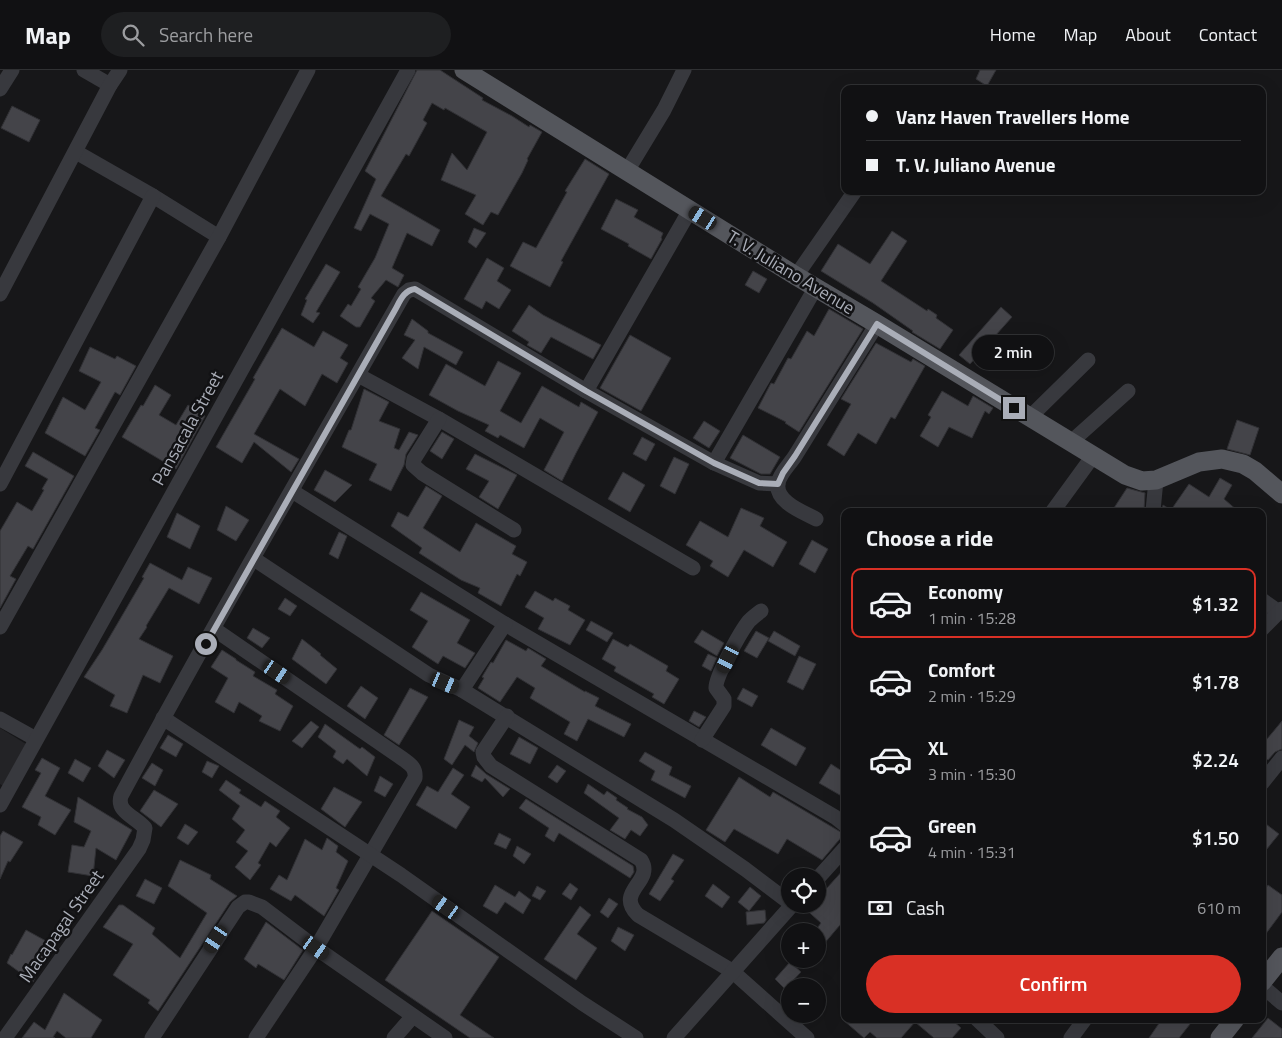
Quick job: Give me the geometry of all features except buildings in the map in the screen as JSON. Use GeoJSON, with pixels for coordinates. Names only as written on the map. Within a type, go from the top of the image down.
{"type":"FeatureCollection","features":[{"type":"Feature","properties":{"kind":"main road","name":"T. V. Juliano Avenue"},"geometry":{"type":"LineString","coordinates":[[464,70],[796,276],[1134,479],[1142,481],[1156,480],[1199,462],[1222,459],[1243,464],[1255,471],[1282,494]]}},
{"type":"Feature","properties":{"kind":"main road"},"geometry":{"type":"LineString","coordinates":[[1266,979],[1282,957]]}},
{"type":"Feature","properties":{"kind":"main road"},"geometry":{"type":"LineString","coordinates":[[1220,1038],[1232,1023]]}},
{"type":"Feature","properties":{"kind":"street"},"geometry":{"type":"LineString","coordinates":[[0,89],[12,70]]}},
{"type":"Feature","properties":{"kind":"street"},"geometry":{"type":"LineString","coordinates":[[84,70],[110,85]]}},
{"type":"Feature","properties":{"kind":"street"},"geometry":{"type":"LineString","coordinates":[[0,294],[110,85],[120,70]]}},
{"type":"Feature","properties":{"kind":"street"},"geometry":{"type":"LineString","coordinates":[[0,627],[219,237],[308,70]]}},
{"type":"Feature","properties":{"kind":"street","name":"Pansacala Street"},"geometry":{"type":"LineString","coordinates":[[0,805],[408,70]]}},
{"type":"Feature","properties":{"kind":"street"},"geometry":{"type":"LineString","coordinates":[[627,171],[664,110],[684,70]]}},
{"type":"Feature","properties":{"kind":"street"},"geometry":{"type":"LineString","coordinates":[[76,152],[153,196],[219,237]]}},
{"type":"Feature","properties":{"kind":"street"},"geometry":{"type":"LineString","coordinates":[[796,276],[852,195]]}},
{"type":"Feature","properties":{"kind":"street"},"geometry":{"type":"LineString","coordinates":[[0,484],[153,196]]}},
{"type":"Feature","properties":{"kind":"street"},"geometry":{"type":"LineString","coordinates":[[586,391],[690,210]]}},
{"type":"Feature","properties":{"kind":"street"},"geometry":{"type":"LineString","coordinates":[[714,463],[816,287]]}},
{"type":"Feature","properties":{"kind":"street"},"geometry":{"type":"LineString","coordinates":[[636,1038],[582,1003],[370,854],[163,718],[404,294],[409,290],[415,289],[586,391],[714,463],[759,483],[778,484]]}},
{"type":"Feature","properties":{"kind":"street"},"geometry":{"type":"LineString","coordinates":[[816,519],[791,505],[783,498],[778,484],[783,473],[877,324]]}},
{"type":"Feature","properties":{"kind":"street"},"geometry":{"type":"LineString","coordinates":[[1030,417],[1088,360]]}},
{"type":"Feature","properties":{"kind":"street"},"geometry":{"type":"LineString","coordinates":[[358,375],[439,419],[693,568]]}},
{"type":"Feature","properties":{"kind":"street"},"geometry":{"type":"LineString","coordinates":[[1071,442],[1128,390]]}},
{"type":"Feature","properties":{"kind":"street"},"geometry":{"type":"LineString","coordinates":[[439,419],[414,459],[414,465],[422,474],[514,530]]}},
{"type":"Feature","properties":{"kind":"street"},"geometry":{"type":"LineString","coordinates":[[1055,508],[1093,456]]}},
{"type":"Feature","properties":{"kind":"street"},"geometry":{"type":"LineString","coordinates":[[1153,508],[1156,480]]}},
{"type":"Feature","properties":{"kind":"street"},"geometry":{"type":"LineString","coordinates":[[292,491],[504,624],[841,822]]}},
{"type":"Feature","properties":{"kind":"street"},"geometry":{"type":"LineString","coordinates":[[254,559],[429,675],[462,690],[507,716],[674,820],[781,896]]}},
{"type":"Feature","properties":{"kind":"street"},"geometry":{"type":"LineString","coordinates":[[1266,602],[1281,611],[1266,625]]}},
{"type":"Feature","properties":{"kind":"street"},"geometry":{"type":"LineString","coordinates":[[702,740],[724,706],[724,699],[716,688],[717,679],[748,622],[761,611]]}},
{"type":"Feature","properties":{"kind":"street"},"geometry":{"type":"LineString","coordinates":[[462,690],[504,624]]}},
{"type":"Feature","properties":{"kind":"street"},"geometry":{"type":"LineString","coordinates":[[214,630],[414,767],[415,778],[316,948],[256,1038]]}},
{"type":"Feature","properties":{"kind":"street"},"geometry":{"type":"LineString","coordinates":[[507,716],[483,752],[491,766],[641,860],[645,866],[645,871],[630,897],[630,904],[634,911],[732,971],[807,1038]]}},
{"type":"Feature","properties":{"kind":"street","name":"Macapagal Street"},"geometry":{"type":"LineString","coordinates":[[5,1038],[138,849],[145,834],[145,828],[122,808],[119,802],[163,718]]}},
{"type":"Feature","properties":{"kind":"street"},"geometry":{"type":"LineString","coordinates":[[0,719],[36,739]]}},
{"type":"Feature","properties":{"kind":"street"},"geometry":{"type":"LineString","coordinates":[[1266,778],[1282,758]]}},
{"type":"Feature","properties":{"kind":"street"},"geometry":{"type":"LineString","coordinates":[[826,869],[841,852]]}},
{"type":"Feature","properties":{"kind":"street"},"geometry":{"type":"LineString","coordinates":[[152,1038],[238,906],[244,902],[262,907],[316,948],[445,1038]]}},
{"type":"Feature","properties":{"kind":"street"},"geometry":{"type":"LineString","coordinates":[[674,1038],[783,913]]}},
{"type":"Feature","properties":{"kind":"street"},"geometry":{"type":"LineString","coordinates":[[1266,988],[1282,1003]]}},
{"type":"Feature","properties":{"kind":"street"},"geometry":{"type":"LineString","coordinates":[[394,1038],[412,1016]]}},
{"type":"Feature","properties":{"kind":"street"},"geometry":{"type":"LineString","coordinates":[[981,1023],[997,1038]]}},
{"type":"Feature","properties":{"kind":"street"},"geometry":{"type":"LineString","coordinates":[[1071,1038],[1082,1023]]}},
{"type":"Feature","properties":{"kind":"shaded area"},"geometry":{"type":"Polygon","coordinates":[[[0,728],[26,744],[8,789],[0,784],[0,728]]]}},
{"type":"Feature","properties":{"kind":"route"},"geometry":{"type":"LineString","coordinates":[[206,644],[404,294],[409,290],[415,289],[586,391],[714,463],[759,483],[778,484],[783,473],[877,324],[1014,408]]}}]}
